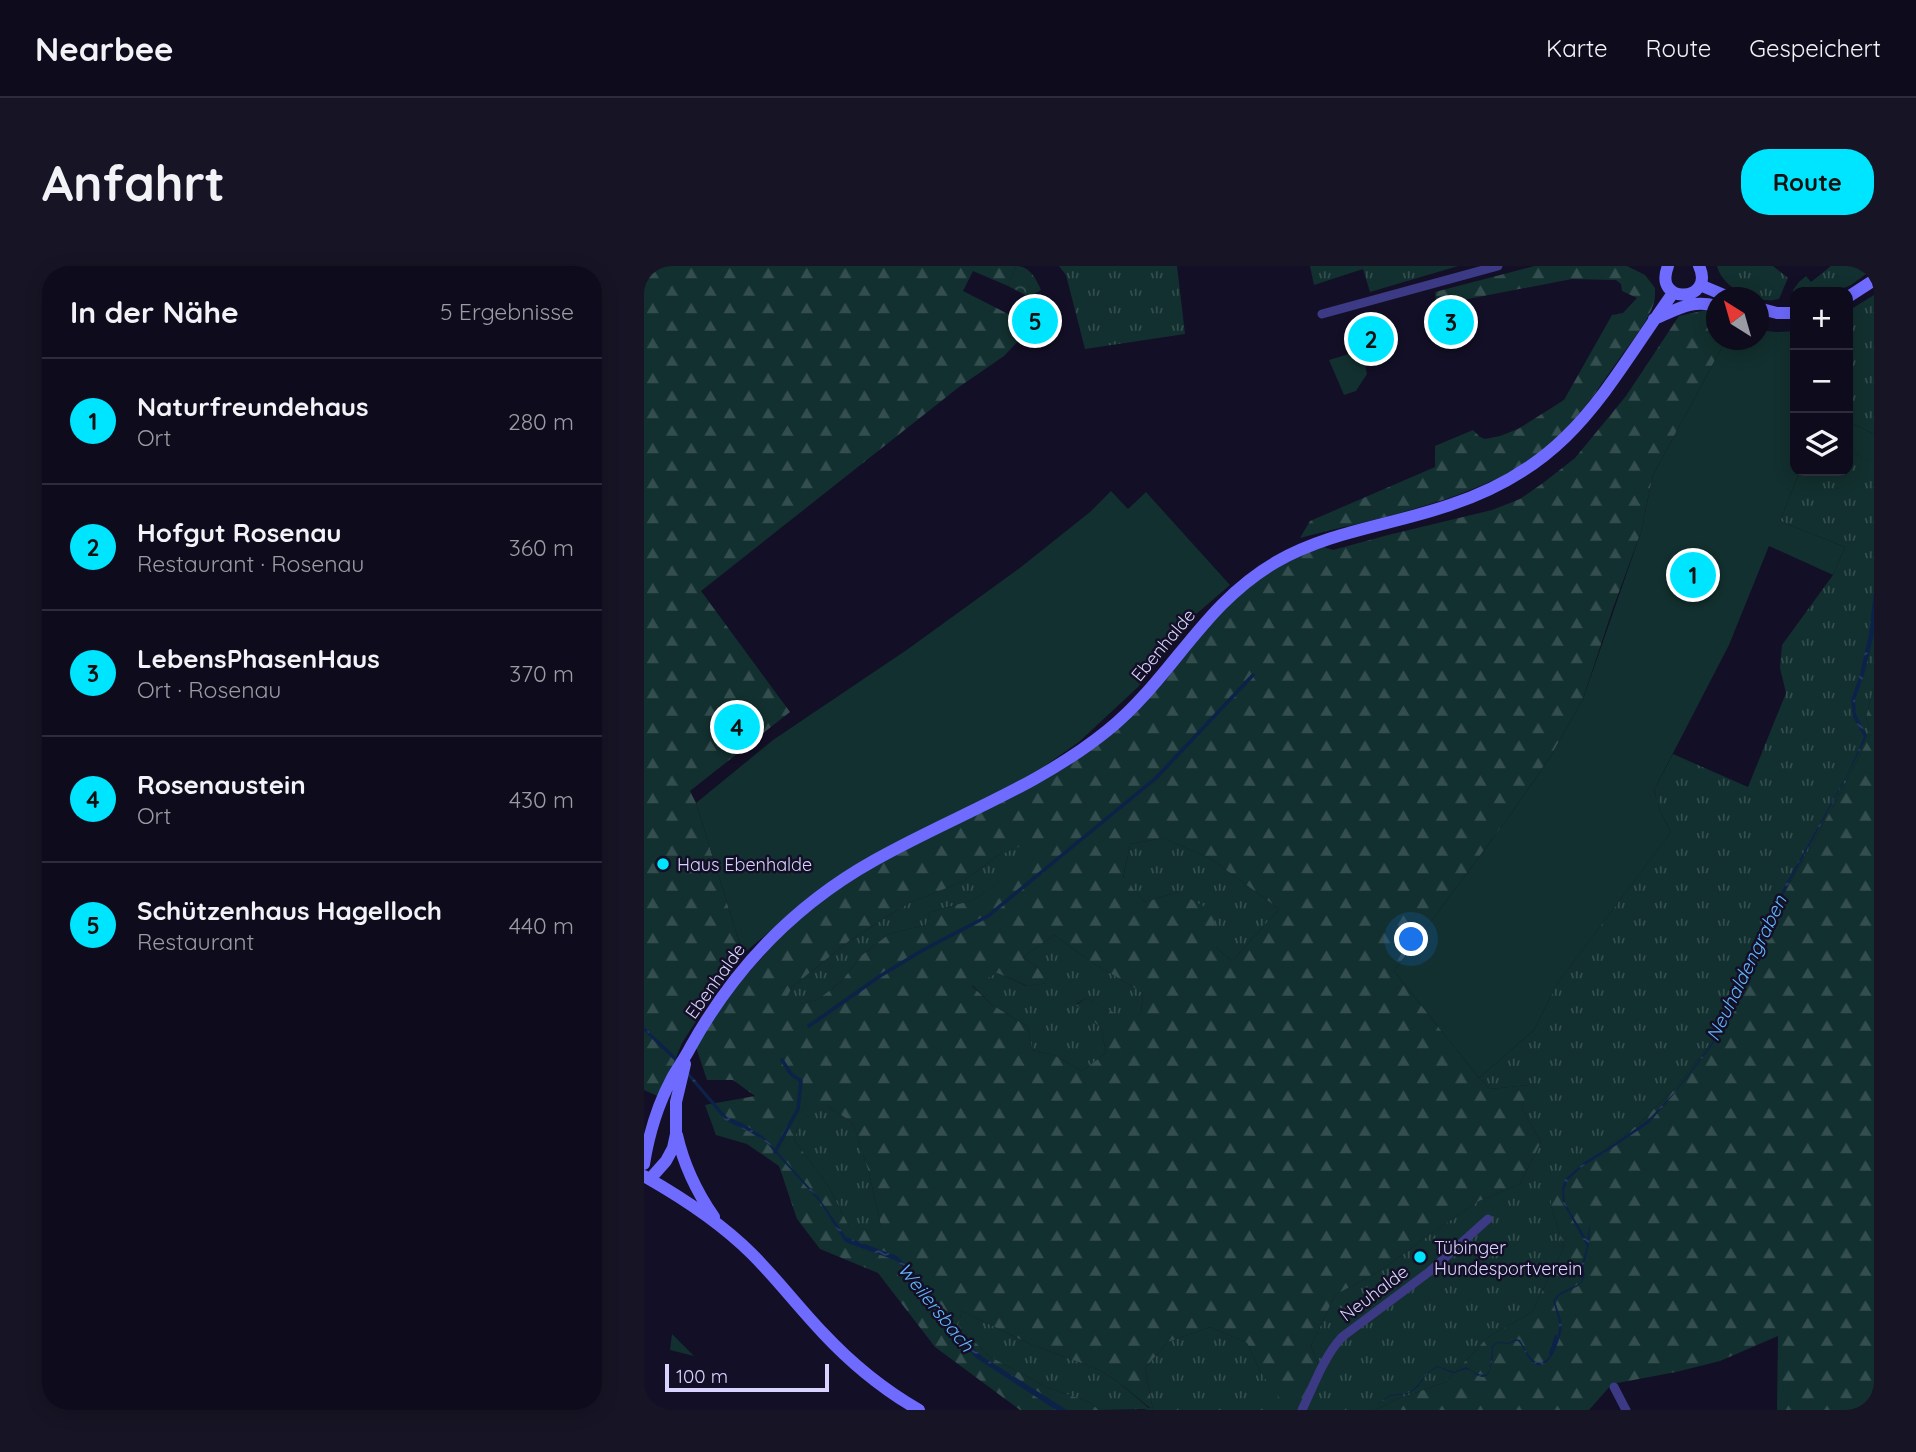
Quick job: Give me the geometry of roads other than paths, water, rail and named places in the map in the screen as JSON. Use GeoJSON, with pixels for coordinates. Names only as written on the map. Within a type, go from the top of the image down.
{"type":"FeatureCollection","features":[{"type":"Feature","properties":{"kind":"street"},"geometry":{"type":"LineString","coordinates":[[1322,314],[1498,266]]}},
{"type":"Feature","properties":{"kind":"street"},"geometry":{"type":"LineString","coordinates":[[1666,267],[1666,283],[1673,293],[1685,295],[1700,285],[1702,274],[1699,266]]}},
{"type":"Feature","properties":{"kind":"street"},"geometry":{"type":"LineString","coordinates":[[1853,294],[1874,280]]}},
{"type":"Feature","properties":{"kind":"street"},"geometry":{"type":"LineString","coordinates":[[1700,285],[1706,288]]}},
{"type":"Feature","properties":{"kind":"street","name":"Ebenhalde"},"geometry":{"type":"LineString","coordinates":[[644,1164],[646,1136],[670,1081],[716,1005],[743,968],[777,932],[811,903],[875,860],[1044,774],[1092,742],[1139,703],[1223,602],[1275,563],[1332,538],[1468,499],[1506,482],[1532,466],[1555,449],[1587,416],[1673,293]]}},
{"type":"Feature","properties":{"kind":"street"},"geometry":{"type":"LineString","coordinates":[[1654,319],[1685,305],[1706,304]]}},
{"type":"Feature","properties":{"kind":"street"},"geometry":{"type":"LineString","coordinates":[[1769,312],[1790,313]]}},
{"type":"Feature","properties":{"kind":"street","name":"Ebenhalde"},"geometry":{"type":"LineString","coordinates":[[647,1178],[666,1161],[677,1134],[676,1102],[689,1050]]}},
{"type":"Feature","properties":{"kind":"street"},"geometry":{"type":"LineString","coordinates":[[677,1134],[682,1159],[694,1185],[720,1226]]}},
{"type":"Feature","properties":{"kind":"street"},"geometry":{"type":"LineString","coordinates":[[647,1178],[690,1203],[720,1226],[758,1260],[837,1347],[878,1382],[919,1410]]}},
{"type":"Feature","properties":{"kind":"street","name":"Neuhalde"},"geometry":{"type":"LineString","coordinates":[[1302,1410],[1334,1345],[1429,1272],[1488,1219]]}},
{"type":"Feature","properties":{"kind":"street"},"geometry":{"type":"LineString","coordinates":[[1614,1387],[1626,1410]]}},
{"type":"Feature","properties":{"kind":"water"},"geometry":{"type":"Polygon","coordinates":[[[1874,590],[1874,634],[1855,700],[1856,714],[1867,736],[1848,774],[1742,971],[1713,1044],[1675,1093],[1649,1123],[1583,1166],[1568,1180],[1564,1190],[1565,1203],[1587,1240],[1590,1222],[1589,1245],[1583,1268],[1583,1281],[1555,1301],[1562,1328],[1550,1359],[1540,1365],[1535,1364],[1518,1341],[1509,1344],[1497,1343],[1493,1347],[1490,1372],[1487,1375],[1478,1376],[1467,1370],[1453,1373],[1437,1367],[1408,1394],[1390,1396],[1369,1410],[1390,1395],[1408,1393],[1426,1374],[1437,1366],[1454,1372],[1466,1367],[1486,1375],[1490,1370],[1492,1346],[1497,1342],[1520,1340],[1537,1362],[1542,1362],[1550,1354],[1559,1328],[1553,1301],[1559,1294],[1582,1281],[1581,1267],[1587,1246],[1563,1203],[1562,1189],[1565,1179],[1586,1161],[1648,1120],[1674,1093],[1712,1043],[1741,970],[1848,773],[1864,737],[1853,717],[1851,700],[1869,634],[1874,590]]]}},
{"type":"Feature","properties":{"kind":"water","name":"Weilersbach"},"geometry":{"type":"Polygon","coordinates":[[[644,1027],[672,1053],[727,1117],[764,1137],[819,1198],[846,1237],[897,1256],[922,1281],[944,1316],[963,1339],[983,1357],[1067,1410],[1056,1410],[976,1358],[950,1331],[919,1285],[897,1261],[845,1242],[820,1202],[763,1139],[725,1120],[676,1062],[644,1031],[644,1027]]]}},
{"type":"Feature","properties":{"kind":"waterway"},"geometry":{"type":"LineString","coordinates":[[809,1026],[880,976],[988,916],[1156,778],[1253,675]]}},
{"type":"Feature","properties":{"kind":"waterway"},"geometry":{"type":"LineString","coordinates":[[775,1152],[798,1109],[801,1081],[791,1074],[782,1060]]}},
{"type":"Feature","properties":{"kind":"waterway","name":"Neuhaldengraben"},"geometry":{"type":"LineString","coordinates":[[1551,1353],[1556,1337]]}},
{"type":"Feature","properties":{"kind":"place","name":"Schützenhaus Hagelloch"},"geometry":{"type":"Point","coordinates":[1035,321]}},
{"type":"Feature","properties":{"kind":"place","name":"LebensPhasenHaus"},"geometry":{"type":"Point","coordinates":[1451,322]}},
{"type":"Feature","properties":{"kind":"place","name":"Hofgut Rosenau"},"geometry":{"type":"Point","coordinates":[1371,339]}},
{"type":"Feature","properties":{"kind":"place","name":"Naturfreundehaus"},"geometry":{"type":"Point","coordinates":[1693,575]}},
{"type":"Feature","properties":{"kind":"place","name":"Rosenaustein"},"geometry":{"type":"Point","coordinates":[737,727]}},
{"type":"Feature","properties":{"kind":"place","name":"Haus Ebenhalde"},"geometry":{"type":"Point","coordinates":[663,864]}},
{"type":"Feature","properties":{"kind":"place","name":"Tübinger Hundesportverein"},"geometry":{"type":"Point","coordinates":[1420,1257]}}]}
